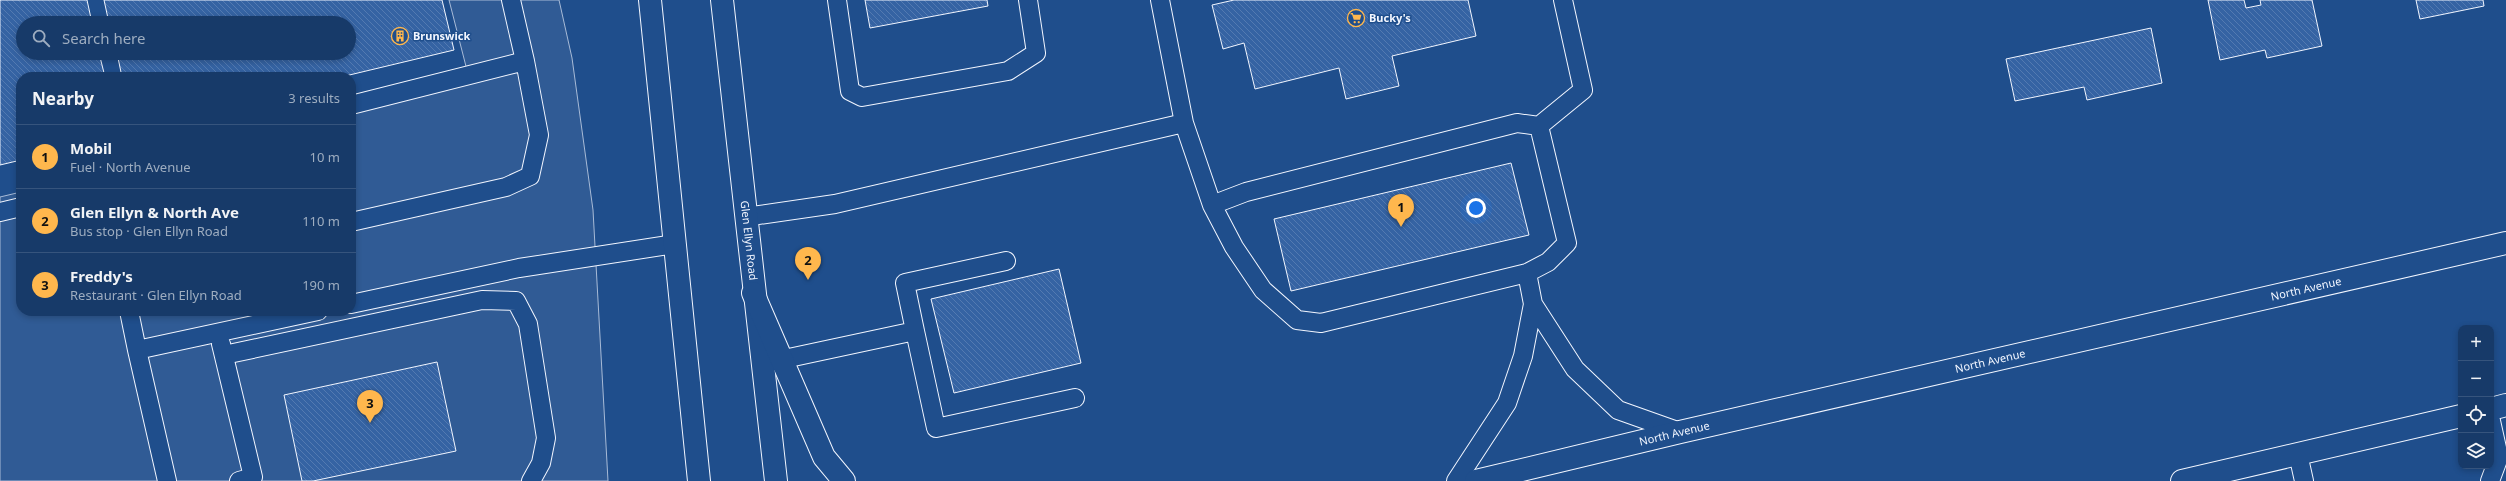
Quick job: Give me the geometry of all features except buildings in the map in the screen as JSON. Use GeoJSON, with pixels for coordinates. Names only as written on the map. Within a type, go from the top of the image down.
{"type":"FeatureCollection","features":[{"type":"Feature","properties":{"kind":"main road"},"geometry":{"type":"LineString","coordinates":[[650,0],[699,481]]}},
{"type":"Feature","properties":{"kind":"main road","name":"Glen Ellyn Road"},"geometry":{"type":"LineString","coordinates":[[722,0],[753,293],[771,362]]}},
{"type":"Feature","properties":{"kind":"main road","name":"North Avenue"},"geometry":{"type":"LineString","coordinates":[[1476,481],[1680,432],[2506,243]]}},
{"type":"Feature","properties":{"kind":"main road"},"geometry":{"type":"LineString","coordinates":[[771,362],[776,481]]}},
{"type":"Feature","properties":{"kind":"main road"},"geometry":{"type":"LineString","coordinates":[[771,362],[824,458],[844,481]]}},
{"type":"Feature","properties":{"kind":"main road"},"geometry":{"type":"LineString","coordinates":[[2494,408],[2506,405]]}},
{"type":"Feature","properties":{"kind":"main road"},"geometry":{"type":"LineString","coordinates":[[2182,481],[2458,417]]}},
{"type":"Feature","properties":{"kind":"lane"},"geometry":{"type":"LineString","coordinates":[[356,221],[506,187],[530,176],[539,135],[525,61],[511,0]]}},
{"type":"Feature","properties":{"kind":"lane"},"geometry":{"type":"LineString","coordinates":[[837,0],[850,91],[862,97],[1008,70],[1036,53],[1028,0]]}},
{"type":"Feature","properties":{"kind":"lane"},"geometry":{"type":"LineString","coordinates":[[1160,0],[1184,122],[1212,205],[1234,247],[1263,290],[1297,320],[1321,323],[1527,273],[1548,262],[1567,243],[1539,126]]}},
{"type":"Feature","properties":{"kind":"lane"},"geometry":{"type":"LineString","coordinates":[[1212,205],[1246,192],[1517,123],[1539,126],[1583,90],[1563,0]]}},
{"type":"Feature","properties":{"kind":"lane"},"geometry":{"type":"LineString","coordinates":[[356,104],[525,61]]}},
{"type":"Feature","properties":{"kind":"lane"},"geometry":{"type":"LineString","coordinates":[[745,217],[835,204],[1184,122]]}},
{"type":"Feature","properties":{"kind":"lane"},"geometry":{"type":"LineString","coordinates":[[0,212],[16,208]]}},
{"type":"Feature","properties":{"kind":"lane"},"geometry":{"type":"LineString","coordinates":[[356,303],[519,268],[675,244]]}},
{"type":"Feature","properties":{"kind":"lane"},"geometry":{"type":"LineString","coordinates":[[1006,261],[905,283],[936,428],[1075,398]]}},
{"type":"Feature","properties":{"kind":"lane"},"geometry":{"type":"LineString","coordinates":[[1456,481],[1507,403],[1523,356],[1533,304],[1527,273]]}},
{"type":"Feature","properties":{"kind":"lane"},"geometry":{"type":"LineString","coordinates":[[224,355],[482,300],[516,301],[528,324],[546,438],[541,463],[531,481]]}},
{"type":"Feature","properties":{"kind":"lane"},"geometry":{"type":"LineString","coordinates":[[1533,304],[1575,369],[1618,410],[1680,432]]}},
{"type":"Feature","properties":{"kind":"lane"},"geometry":{"type":"LineString","coordinates":[[130,316],[167,481]]}},
{"type":"Feature","properties":{"kind":"lane"},"geometry":{"type":"LineString","coordinates":[[137,350],[294,316]]}},
{"type":"Feature","properties":{"kind":"lane"},"geometry":{"type":"LineString","coordinates":[[771,362],[915,331]]}},
{"type":"Feature","properties":{"kind":"lane"},"geometry":{"type":"LineString","coordinates":[[218,332],[249,480]]}},
{"type":"Feature","properties":{"kind":"lane"},"geometry":{"type":"LineString","coordinates":[[2490,481],[2500,457],[2494,433]]}},
{"type":"Feature","properties":{"kind":"lane"},"geometry":{"type":"LineString","coordinates":[[2298,454],[2304,481]]}},
{"type":"Feature","properties":{"kind":"shaded area"},"geometry":{"type":"Polygon","coordinates":[[[449,0],[559,0],[572,58],[593,210],[608,481],[0,481],[0,197],[16,193],[16,316],[356,316],[356,110],[470,82],[449,0]]]}},
{"type":"Feature","properties":{"kind":"place","name":"Bucky's"},"geometry":{"type":"Point","coordinates":[1356,18]}},
{"type":"Feature","properties":{"kind":"place","name":"Brunswick"},"geometry":{"type":"Point","coordinates":[400,36]}},
{"type":"Feature","properties":{"kind":"place","name":"Mobil"},"geometry":{"type":"Point","coordinates":[1401,227]}},
{"type":"Feature","properties":{"kind":"place","name":"Glen Ellyn & North Ave"},"geometry":{"type":"Point","coordinates":[808,280]}},
{"type":"Feature","properties":{"kind":"place","name":"Freddy's"},"geometry":{"type":"Point","coordinates":[370,423]}}]}
